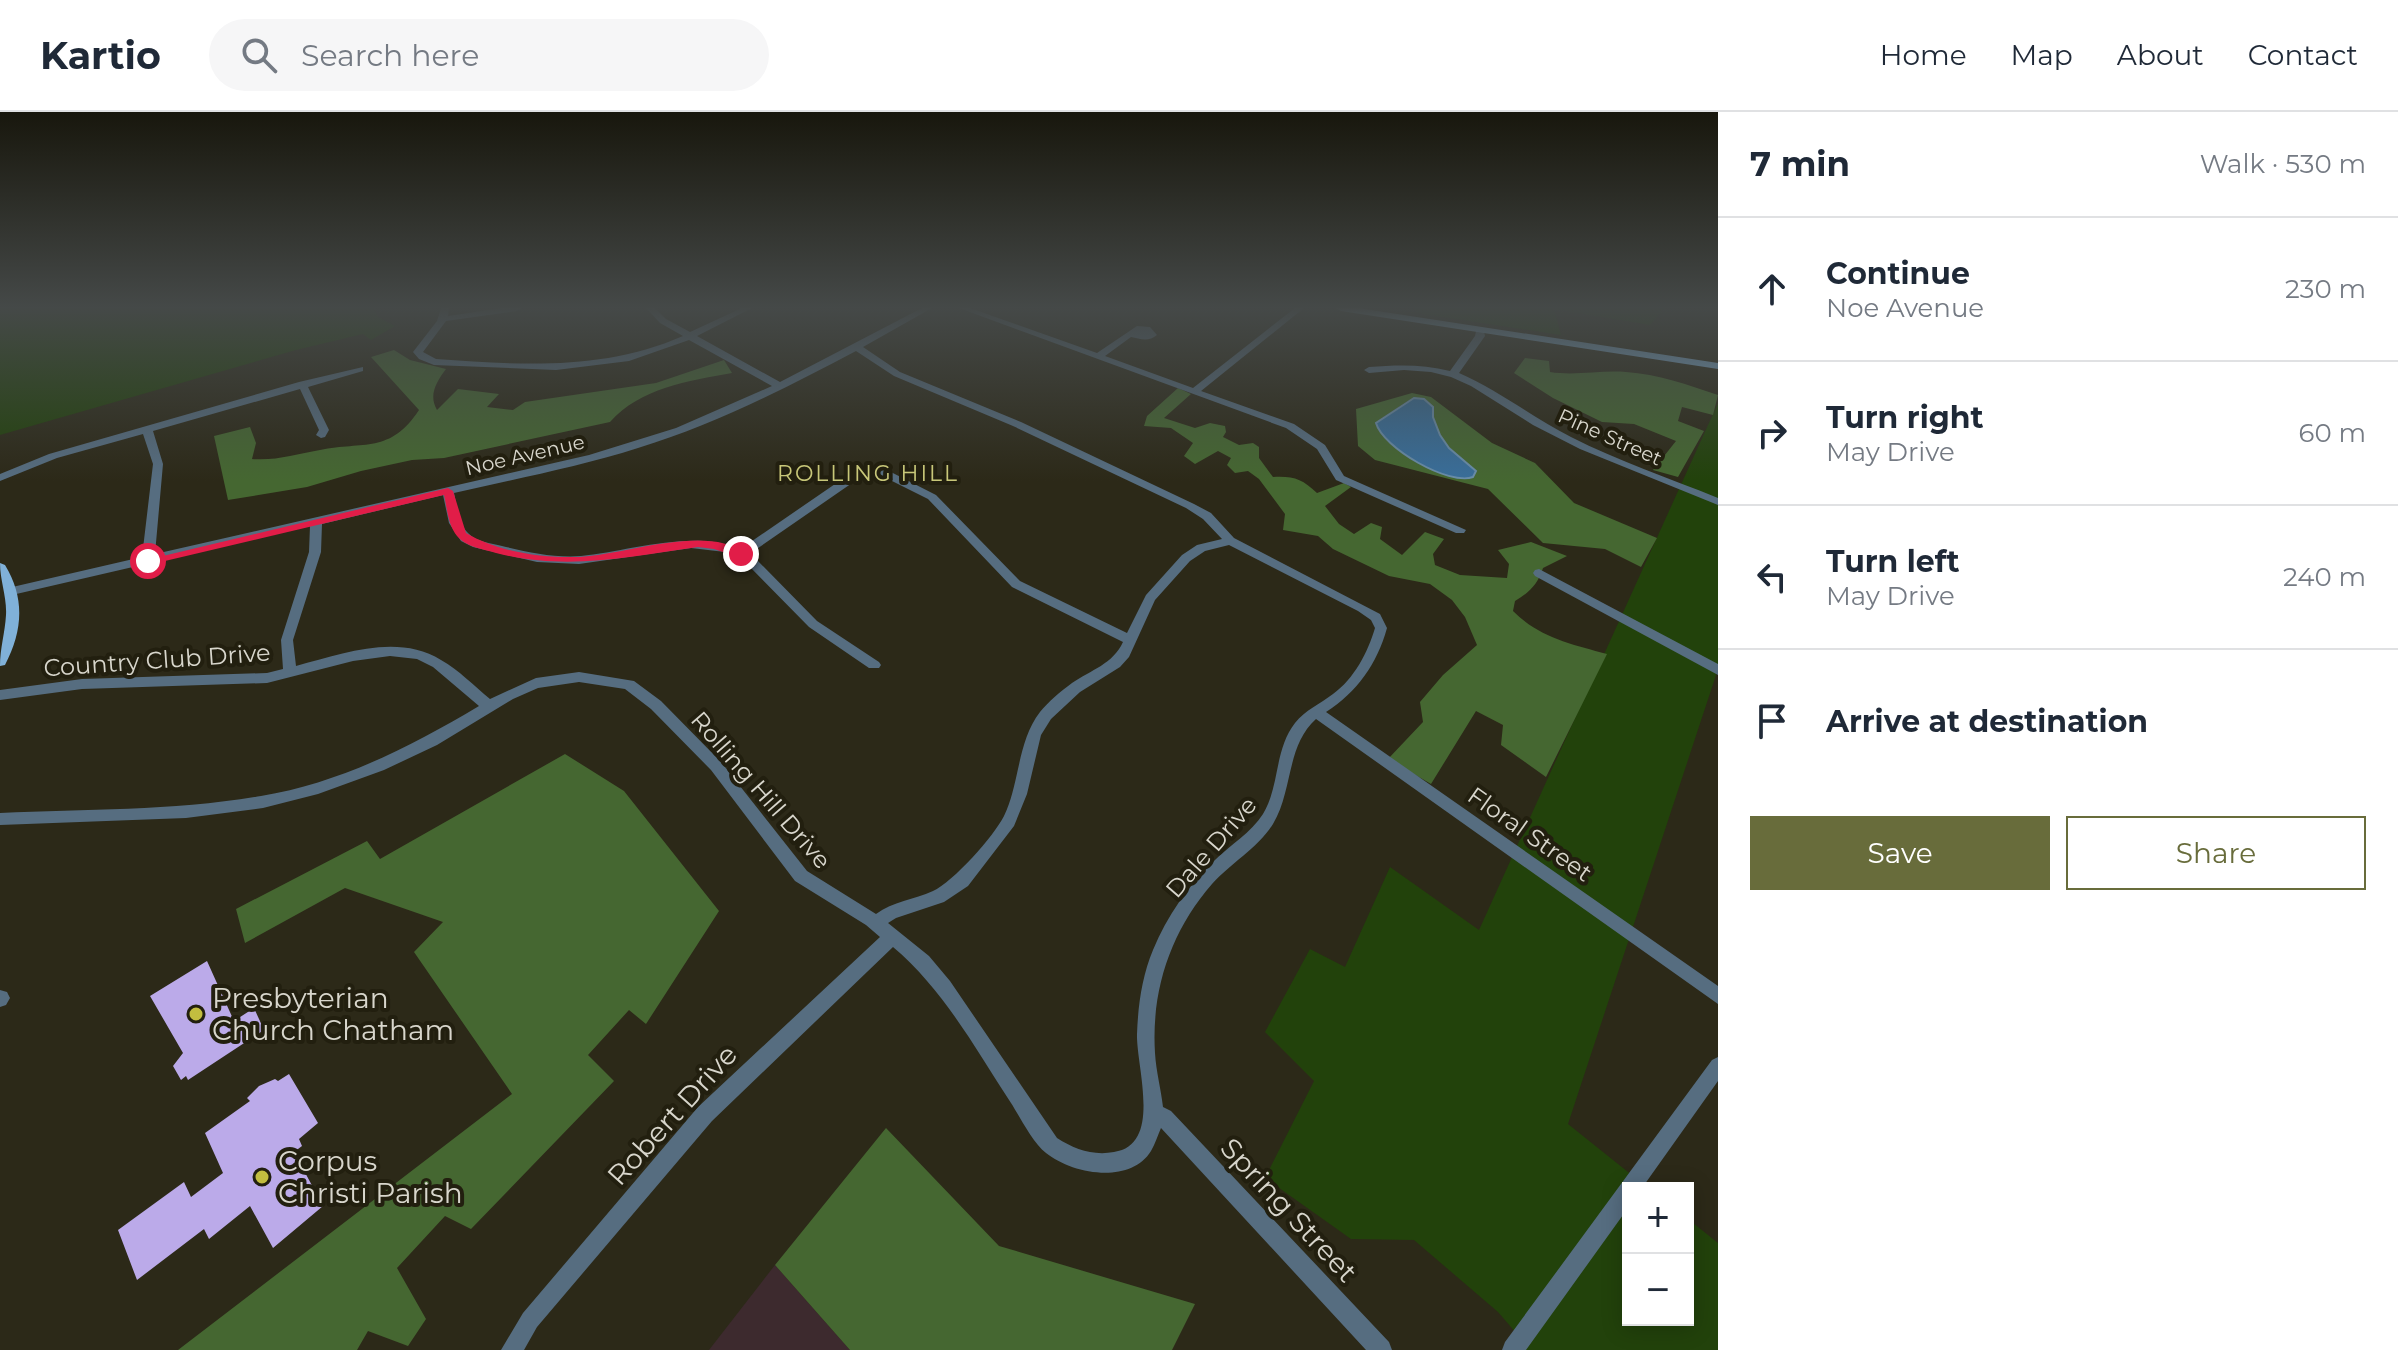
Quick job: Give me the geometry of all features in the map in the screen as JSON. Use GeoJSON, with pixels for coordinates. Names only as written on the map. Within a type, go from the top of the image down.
{"type":"FeatureCollection","features":[{"type":"Feature","properties":{"kind":"main road"},"geometry":{"type":"LineString","coordinates":[[0,568],[12,591],[15,615],[0,661]]}},
{"type":"Feature","properties":{"kind":"street"},"geometry":{"type":"LineString","coordinates":[[538,366],[580,366]]}},
{"type":"Feature","properties":{"kind":"street"},"geometry":{"type":"LineString","coordinates":[[743,366],[779,386]]}},
{"type":"Feature","properties":{"kind":"street","name":"Noe Avenue"},"geometry":{"type":"LineString","coordinates":[[12,591],[647,442],[712,418],[817,366]]}},
{"type":"Feature","properties":{"kind":"street","name":"Dale Drive"},"geometry":{"type":"LineString","coordinates":[[876,923],[923,962],[944,987],[1040,1132],[1064,1155],[1096,1165],[1122,1160],[1143,1144],[1151,1128],[1153,1112],[1147,1062],[1147,1019],[1166,938],[1204,881],[1255,835],[1269,818],[1284,784],[1294,736],[1315,711],[1350,688],[1377,641],[1380,624],[1362,608],[1230,541],[1207,516],[1190,506],[885,366]]}},
{"type":"Feature","properties":{"kind":"street"},"geometry":{"type":"LineString","coordinates":[[1122,366],[1290,426],[1321,447],[1340,478],[1460,530]]}},
{"type":"Feature","properties":{"kind":"street"},"geometry":{"type":"LineString","coordinates":[[1193,392],[1226,366]]}},
{"type":"Feature","properties":{"kind":"street"},"geometry":{"type":"LineString","coordinates":[[1369,370],[1412,366],[1454,373],[1459,366]]}},
{"type":"Feature","properties":{"kind":"street"},"geometry":{"type":"LineString","coordinates":[[0,478],[53,456],[360,369]]}},
{"type":"Feature","properties":{"kind":"street","name":"Pine Street"},"geometry":{"type":"LineString","coordinates":[[1454,373],[1568,440],[1718,502]]}},
{"type":"Feature","properties":{"kind":"street"},"geometry":{"type":"LineString","coordinates":[[302,384],[324,430],[321,435]]}},
{"type":"Feature","properties":{"kind":"street"},"geometry":{"type":"LineString","coordinates":[[147,429],[158,464],[148,561]]}},
{"type":"Feature","properties":{"kind":"street"},"geometry":{"type":"LineString","coordinates":[[741,554],[858,473],[867,469],[881,471],[943,506],[994,565],[1016,584],[1131,640]]}},
{"type":"Feature","properties":{"kind":"street"},"geometry":{"type":"LineString","coordinates":[[448,491],[455,523],[462,535],[477,544],[525,556],[579,560],[698,544],[716,545],[741,554],[813,624],[874,665]]}},
{"type":"Feature","properties":{"kind":"street"},"geometry":{"type":"LineString","coordinates":[[290,673],[287,640],[315,552],[316,522]]}},
{"type":"Feature","properties":{"kind":"street"},"geometry":{"type":"LineString","coordinates":[[876,923],[891,912],[938,897],[962,881],[1009,822],[1020,794],[1034,734],[1046,715],[1075,688],[1115,664],[1131,640],[1150,598],[1186,558],[1201,548],[1230,541]]}},
{"type":"Feature","properties":{"kind":"street"},"geometry":{"type":"LineString","coordinates":[[1539,573],[1718,670]]}},
{"type":"Feature","properties":{"kind":"street","name":"Country Club Drive"},"geometry":{"type":"LineString","coordinates":[[0,695],[82,684],[245,681],[290,673],[364,653],[404,652],[438,664],[489,706]]}},
{"type":"Feature","properties":{"kind":"street","name":"Rolling Hill Drive"},"geometry":{"type":"LineString","coordinates":[[0,819],[186,812],[263,802],[318,788],[379,766],[432,741],[526,686],[551,679],[597,678],[629,685],[656,705],[716,766],[801,876],[876,923]]}},
{"type":"Feature","properties":{"kind":"street","name":"Floral Street"},"geometry":{"type":"LineString","coordinates":[[1315,711],[1718,996]]}},
{"type":"Feature","properties":{"kind":"street","name":"Robert Drive"},"geometry":{"type":"LineString","coordinates":[[512,1350],[530,1320],[705,1114],[893,936]]}},
{"type":"Feature","properties":{"kind":"street"},"geometry":{"type":"LineString","coordinates":[[1635,1182],[1718,1066]]}},
{"type":"Feature","properties":{"kind":"street","name":"Spring Street"},"geometry":{"type":"LineString","coordinates":[[1153,1112],[1164,1118],[1381,1350]]}},
{"type":"Feature","properties":{"kind":"street"},"geometry":{"type":"LineString","coordinates":[[1513,1350],[1622,1200]]}},
{"type":"Feature","properties":{"kind":"shaded area"},"geometry":{"type":"Polygon","coordinates":[[[775,1265],[850,1350],[709,1350],[775,1265]]]}},
{"type":"Feature","properties":{"kind":"green space"},"geometry":{"type":"Polygon","coordinates":[[[0,366],[241,366],[0,435],[0,366]]]}},
{"type":"Feature","properties":{"kind":"green space"},"geometry":{"type":"Polygon","coordinates":[[[379,366],[433,366],[446,369],[434,394],[437,410],[458,389],[499,394],[487,407],[513,410],[525,402],[656,383],[707,366],[728,366],[732,373],[682,383],[650,394],[622,410],[610,422],[444,458],[412,460],[307,487],[228,500],[214,436],[250,427],[256,443],[252,459],[286,457],[387,440],[408,424],[419,410],[379,366]]]}},
{"type":"Feature","properties":{"kind":"green space"},"geometry":{"type":"Polygon","coordinates":[[[1519,366],[1549,366],[1550,372],[1638,373],[1673,380],[1718,395],[1713,415],[1682,407],[1678,421],[1704,431],[1678,477],[1653,470],[1676,441],[1634,424],[1602,422],[1553,398],[1514,373],[1519,366]]]}},
{"type":"Feature","properties":{"kind":"green space"},"geometry":{"type":"Polygon","coordinates":[[[1178,388],[1191,394],[1164,418],[1195,428],[1210,423],[1225,426],[1223,437],[1239,445],[1253,443],[1259,447],[1259,458],[1273,477],[1297,479],[1317,493],[1344,483],[1351,487],[1325,506],[1339,524],[1354,534],[1371,523],[1382,527],[1380,539],[1402,555],[1425,532],[1444,539],[1433,554],[1435,565],[1460,575],[1507,578],[1509,564],[1498,550],[1531,542],[1567,556],[1543,568],[1532,588],[1515,601],[1513,611],[1545,634],[1607,654],[1546,777],[1501,745],[1503,725],[1476,711],[1431,784],[1388,759],[1423,722],[1420,702],[1443,675],[1477,645],[1465,617],[1452,600],[1430,584],[1389,576],[1333,549],[1318,536],[1283,530],[1285,514],[1259,479],[1248,471],[1235,473],[1227,465],[1231,458],[1218,451],[1195,464],[1184,456],[1193,443],[1171,428],[1144,426],[1147,416],[1178,388]]]}},
{"type":"Feature","properties":{"kind":"green space"},"geometry":{"type":"Polygon","coordinates":[[[1412,393],[1431,397],[1492,443],[1535,463],[1574,503],[1657,538],[1641,567],[1605,549],[1543,543],[1488,489],[1375,460],[1358,446],[1356,409],[1412,393]],[[1424,399],[1408,401],[1381,419],[1432,470],[1446,473],[1476,471],[1443,439],[1424,399]]]}},
{"type":"Feature","properties":{"kind":"green space"},"geometry":{"type":"Polygon","coordinates":[[[1718,403],[1718,669],[1568,1124],[1640,1182],[1622,1182],[1622,1326],[1694,1326],[1694,1224],[1718,1243],[1718,1350],[1518,1350],[1523,1341],[1498,1312],[1414,1240],[1351,1239],[1265,1178],[1314,1081],[1265,1032],[1310,949],[1345,967],[1390,867],[1479,930],[1718,403]]]}},
{"type":"Feature","properties":{"kind":"green space"},"geometry":{"type":"Polygon","coordinates":[[[565,754],[624,791],[719,911],[646,1024],[629,1010],[588,1055],[614,1081],[471,1229],[445,1216],[397,1268],[426,1319],[408,1346],[368,1331],[357,1350],[178,1350],[512,1094],[414,952],[443,922],[345,888],[245,943],[236,909],[367,841],[380,859],[565,754]]]}},
{"type":"Feature","properties":{"kind":"green space"},"geometry":{"type":"Polygon","coordinates":[[[886,1128],[999,1246],[1195,1304],[1172,1350],[850,1350],[775,1265],[886,1128]]]}},
{"type":"Feature","properties":{"kind":"water"},"geometry":{"type":"Polygon","coordinates":[[[1414,398],[1424,399],[1433,407],[1433,417],[1440,435],[1449,448],[1476,471],[1473,477],[1449,476],[1418,463],[1381,433],[1376,423],[1414,398]]]}},
{"type":"Feature","properties":{"kind":"building","name":"Presbyterian Church Chatham"},"geometry":{"type":"Polygon","coordinates":[[[207,961],[234,1021],[254,1008],[264,1030],[188,1080],[186,1076],[181,1080],[173,1066],[183,1053],[150,996],[207,961]]]}},
{"type":"Feature","properties":{"kind":"building","name":"Corpus Christi Parish"},"geometry":{"type":"Polygon","coordinates":[[[289,1074],[318,1123],[299,1139],[302,1146],[294,1152],[323,1206],[273,1248],[250,1206],[209,1239],[204,1229],[137,1280],[118,1230],[184,1182],[191,1197],[223,1173],[205,1133],[250,1101],[247,1098],[259,1086],[275,1079],[278,1081],[289,1074]]]}},
{"type":"Feature","properties":{"kind":"place","name":"Presbyterian Church Chatham"},"geometry":{"type":"Point","coordinates":[196,1014]}},
{"type":"Feature","properties":{"kind":"place","name":"Corpus Christi Parish"},"geometry":{"type":"Point","coordinates":[262,1177]}},
{"type":"Feature","properties":{"kind":"district","name":"ROLLING HILL"},"geometry":{"type":"Point","coordinates":[868,473]}},
{"type":"Feature","properties":{"kind":"route"},"geometry":{"type":"LineString","coordinates":[[148,561],[448,491],[455,523],[462,535],[477,544],[513,553],[558,561],[579,560],[698,544],[716,545],[741,554]]}}]}
